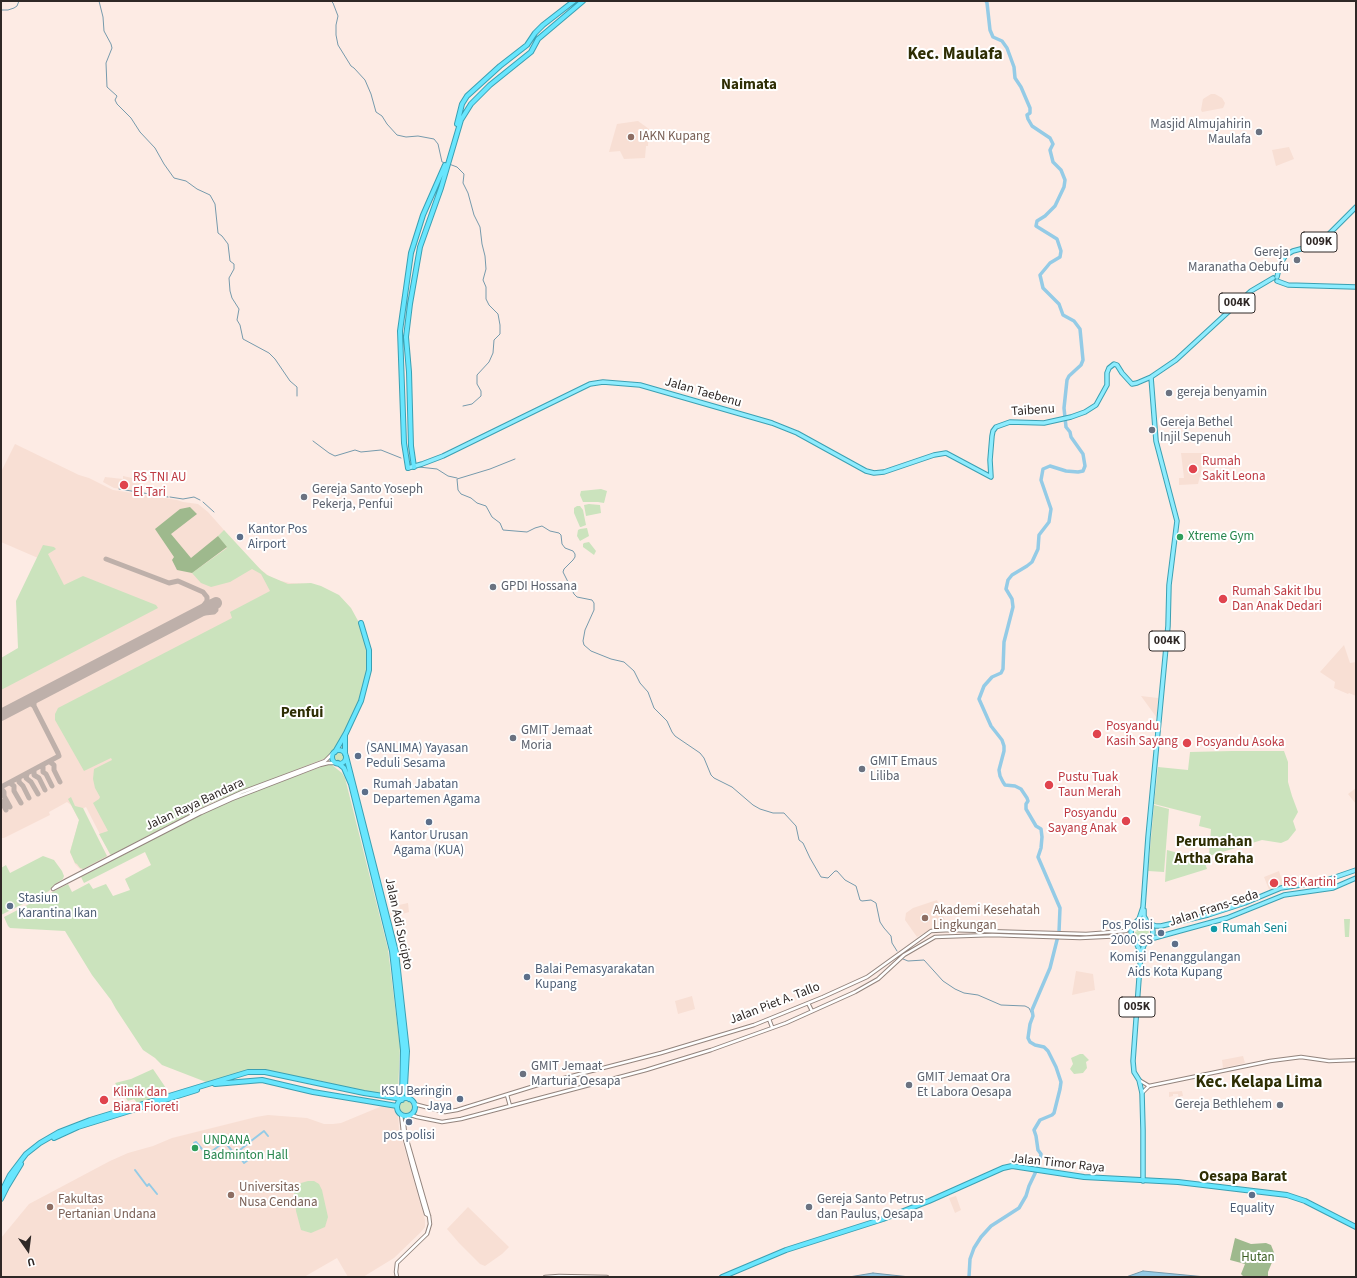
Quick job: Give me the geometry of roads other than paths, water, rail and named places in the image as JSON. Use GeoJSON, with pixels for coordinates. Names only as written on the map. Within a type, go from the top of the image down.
{"type":"FeatureCollection","features":[{"type":"Feature","properties":{"kind":"highway"},"geometry":{"type":"LineString","coordinates":[[450,157],[462,104],[467,96],[500,66],[527,45],[535,33],[543,25],[574,1]]}},
{"type":"Feature","properties":{"kind":"highway"},"geometry":{"type":"LineString","coordinates":[[415,467],[411,446],[409,372],[406,333],[420,246],[461,120],[471,104],[501,76],[531,52],[538,39],[583,1]]}},
{"type":"Feature","properties":{"kind":"highway"},"geometry":{"type":"LineString","coordinates":[[408,468],[404,443],[400,331],[411,253],[423,215],[441,180]]}},
{"type":"Feature","properties":{"kind":"highway"},"geometry":{"type":"LineString","coordinates":[[334,752],[341,750],[346,755],[344,761],[337,763],[333,759],[334,752],[346,733],[363,695],[369,670],[369,650],[361,623]]}},
{"type":"Feature","properties":{"kind":"highway","name":"Jalan Adi Sucipto"},"geometry":{"type":"LineString","coordinates":[[346,733],[346,755],[391,946],[398,982],[407,1051],[405,1086],[409,1099]]}},
{"type":"Feature","properties":{"kind":"highway","name":"Jalan Adi Sucipto"},"geometry":{"type":"LineString","coordinates":[[337,763],[344,768],[348,776],[366,838]]}},
{"type":"Feature","properties":{"kind":"highway","name":"Jalan Adi Sucipto"},"geometry":{"type":"LineString","coordinates":[[398,982],[404,1055],[401,1100]]}},
{"type":"Feature","properties":{"kind":"highway"},"geometry":{"type":"LineString","coordinates":[[101,1119],[250,1071],[265,1072],[401,1100],[409,1099],[414,1104],[414,1110],[409,1115],[401,1114],[397,1106]]}},
{"type":"Feature","properties":{"kind":"highway"},"geometry":{"type":"LineString","coordinates":[[237,1075],[238,1081]]}},
{"type":"Feature","properties":{"kind":"highway"},"geometry":{"type":"LineString","coordinates":[[1,1196],[14,1169],[30,1150],[53,1135],[65,1129],[170,1099],[211,1085],[238,1081],[262,1080],[313,1092],[397,1106]]}},
{"type":"Feature","properties":{"kind":"highway"},"geometry":{"type":"LineString","coordinates":[[397,1106],[401,1100]]}},
{"type":"Feature","properties":{"kind":"highway","name":"Jalan Timor Raya"},"geometry":{"type":"LineString","coordinates":[[722,1277],[786,1250],[894,1215],[1003,1168],[1012,1166],[1084,1177],[1178,1182],[1287,1195],[1307,1202],[1356,1227]]}},
{"type":"Feature","properties":{"kind":"main road","name":"009K"},"geometry":{"type":"LineString","coordinates":[[1275,279],[1281,262],[1286,255],[1293,251],[1308,247],[1326,237],[1356,207]]}},
{"type":"Feature","properties":{"kind":"main road","name":"004K"},"geometry":{"type":"LineString","coordinates":[[1148,923],[1144,916],[1143,907],[1154,766],[1168,626],[1169,585],[1177,521],[1156,441],[1152,377],[1176,360],[1243,298],[1264,282],[1275,279]]}},
{"type":"Feature","properties":{"kind":"main road"},"geometry":{"type":"LineString","coordinates":[[1275,279],[1288,283],[1308,285],[1356,286]]}},
{"type":"Feature","properties":{"kind":"main road","name":"Taibenu"},"geometry":{"type":"LineString","coordinates":[[991,477],[990,460],[992,436],[996,427],[1010,422],[1037,424],[1071,417],[1085,412],[1096,405],[1107,385],[1109,368],[1116,364],[1132,384],[1137,384],[1152,377]]}},
{"type":"Feature","properties":{"kind":"main road","name":"Jalan Taebenu"},"geometry":{"type":"LineString","coordinates":[[408,468],[415,467],[488,434],[592,384],[603,382],[609,384],[617,383],[640,385],[772,423],[797,433],[866,471],[876,473],[884,472],[934,455],[946,453],[991,477]]}},
{"type":"Feature","properties":{"kind":"main road","name":"Jalan Raya Bandara"},"geometry":{"type":"LineString","coordinates":[[68,881],[242,792],[325,761],[334,752]]}},
{"type":"Feature","properties":{"kind":"main road","name":"Jalan Raya Bandara"},"geometry":{"type":"LineString","coordinates":[[205,810],[320,765],[337,763]]}},
{"type":"Feature","properties":{"kind":"main road","name":"Jalan Frans-Seda"},"geometry":{"type":"LineString","coordinates":[[1148,923],[1161,926],[1191,919],[1245,903],[1281,888],[1316,883],[1356,870]]}},
{"type":"Feature","properties":{"kind":"main road","name":"Jalan Frans-Seda"},"geometry":{"type":"LineString","coordinates":[[1148,941],[1223,919],[1284,895],[1333,888],[1356,878]]}},
{"type":"Feature","properties":{"kind":"main road"},"geometry":{"type":"LineString","coordinates":[[68,881],[53,889],[68,881]]}},
{"type":"Feature","properties":{"kind":"main road"},"geometry":{"type":"LineString","coordinates":[[1316,883],[1317,891]]}},
{"type":"Feature","properties":{"kind":"main road","name":"004K"},"geometry":{"type":"LineString","coordinates":[[1134,924],[1143,907]]}},
{"type":"Feature","properties":{"kind":"main road"},"geometry":{"type":"LineString","coordinates":[[1221,910],[1223,919]]}},
{"type":"Feature","properties":{"kind":"main road"},"geometry":{"type":"LineString","coordinates":[[1142,921],[1148,923],[1152,931],[1151,937],[1148,941],[1141,942],[1135,940],[1131,933],[1134,924],[1142,921]]}},
{"type":"Feature","properties":{"kind":"main road","name":"Jalan Piet A. Tallo"},"geometry":{"type":"LineString","coordinates":[[409,1115],[447,1122],[461,1119],[646,1070],[711,1050],[786,1023],[873,982],[903,955],[935,937],[1074,934],[1123,931],[1128,930],[1134,924]]}},
{"type":"Feature","properties":{"kind":"main road","name":"Jalan Piet A. Tallo"},"geometry":{"type":"LineString","coordinates":[[414,1104],[448,1112],[541,1084],[678,1048],[769,1019],[867,977],[927,934],[941,930],[1035,934],[1074,938],[1122,936],[1135,940]]}},
{"type":"Feature","properties":{"kind":"main road","name":"005K"},"geometry":{"type":"LineString","coordinates":[[1135,940],[1141,954]]}},
{"type":"Feature","properties":{"kind":"main road","name":"005K"},"geometry":{"type":"LineString","coordinates":[[1143,1181],[1142,1094],[1139,1080],[1134,1072],[1133,1061],[1141,954],[1144,945],[1148,941]]}},
{"type":"Feature","properties":{"kind":"main road"},"geometry":{"type":"LineString","coordinates":[[899,953],[903,955]]}},
{"type":"Feature","properties":{"kind":"main road"},"geometry":{"type":"LineString","coordinates":[[808,1003],[812,1011]]}},
{"type":"Feature","properties":{"kind":"main road"},"geometry":{"type":"LineString","coordinates":[[769,1019],[772,1027]]}},
{"type":"Feature","properties":{"kind":"main road"},"geometry":{"type":"LineString","coordinates":[[1142,1094],[1149,1086],[1270,1061],[1301,1057],[1329,1061],[1356,1060]]}},
{"type":"Feature","properties":{"kind":"main road"},"geometry":{"type":"LineString","coordinates":[[1139,1080],[1149,1086]]}},
{"type":"Feature","properties":{"kind":"main road"},"geometry":{"type":"LineString","coordinates":[[507,1095],[510,1106]]}},
{"type":"Feature","properties":{"kind":"main road"},"geometry":{"type":"LineString","coordinates":[[401,1114],[403,1132],[412,1169],[426,1214],[429,1216]]}},
{"type":"Feature","properties":{"kind":"main road"},"geometry":{"type":"LineString","coordinates":[[397,1277],[397,1263],[428,1232],[430,1224],[405,1132],[404,1124],[409,1115]]}},
{"type":"Feature","properties":{"kind":"main road"},"geometry":{"type":"LineString","coordinates":[[545,1277],[607,1277]]}},
{"type":"Feature","properties":{"kind":"water"},"geometry":{"type":"Polygon","coordinates":[[[1143,1271],[1206,1277],[1126,1277],[1143,1271]]]}},
{"type":"Feature","properties":{"kind":"water"},"geometry":{"type":"Polygon","coordinates":[[[873,1273],[910,1277],[849,1277],[873,1273]]]}},
{"type":"Feature","properties":{"kind":"waterway"},"geometry":{"type":"LineString","coordinates":[[1,10],[14,8],[17,6],[19,1]]}},
{"type":"Feature","properties":{"kind":"waterway"},"geometry":{"type":"LineString","coordinates":[[99,1],[103,17],[104,31],[112,48],[106,63],[107,87],[117,96],[115,100],[117,104],[131,118],[140,132],[155,148],[174,178],[186,181],[197,189],[210,195],[215,204],[218,233],[228,244],[230,261],[234,264],[234,269],[229,278],[230,291],[232,298],[239,309],[237,320],[240,325],[243,339],[269,353],[275,359],[290,381],[297,387],[297,396]]}},
{"type":"Feature","properties":{"kind":"waterway"},"geometry":{"type":"LineString","coordinates":[[331,1],[338,16],[336,25],[338,45],[351,66],[365,80],[376,112],[382,116],[397,135],[406,137],[418,136],[434,139],[438,144],[442,162],[446,163]]}},
{"type":"Feature","properties":{"kind":"waterway"},"geometry":{"type":"LineString","coordinates":[[969,1277],[970,1259],[974,1248],[981,1237],[991,1226],[1019,1208],[1026,1196],[1039,1165],[1041,1154],[1038,1150],[1034,1130],[1040,1120],[1054,1113],[1061,1082],[1048,1051],[1044,1047],[1030,1042],[1028,1038],[1033,1016],[1032,1010],[1050,968],[1059,932],[1060,908],[1038,857],[1041,848],[1041,829],[1036,826],[1026,809],[1026,804],[1028,801],[1021,789],[1015,786],[1005,785],[1000,776],[999,770],[1004,746],[1002,740],[991,726],[979,699],[984,686],[992,677],[1001,673],[1003,669],[1004,642],[1013,607],[1012,599],[1006,589],[1008,580],[1012,575],[1032,562],[1038,549],[1039,535],[1049,522],[1051,509],[1041,480],[1043,469],[1050,466],[1066,471],[1078,472],[1083,471],[1085,466],[1083,454],[1066,427],[1064,408],[1067,380],[1069,376],[1081,365],[1083,360],[1080,329],[1074,321],[1063,315],[1059,304],[1043,288],[1040,275],[1050,263],[1060,257],[1061,251],[1057,239],[1036,226],[1037,221],[1045,216],[1055,206],[1064,187],[1065,180],[1061,170],[1053,162],[1050,150],[1053,144],[1050,138],[1032,126],[1028,119],[1027,115],[1030,113],[1030,108],[1021,87],[1015,78],[1014,67],[1007,48],[1002,41],[993,37],[990,30],[986,1]]}},
{"type":"Feature","properties":{"kind":"waterway"},"geometry":{"type":"LineString","coordinates":[[449,164],[457,167],[464,174],[463,183],[468,193],[474,215],[480,227],[485,256],[486,269],[483,280],[486,287],[486,299],[489,305],[498,314],[500,325],[500,334],[494,340],[493,353],[489,362],[477,375],[477,384],[481,391],[481,396],[472,404],[463,406]]}},
{"type":"Feature","properties":{"kind":"waterway"},"geometry":{"type":"LineString","coordinates":[[313,441],[335,456],[355,450],[361,452],[381,450],[401,458]]}},
{"type":"Feature","properties":{"kind":"waterway"},"geometry":{"type":"LineString","coordinates":[[515,459],[490,469],[457,479],[458,490],[461,494],[486,506],[492,517],[500,523],[503,530],[527,532],[542,526],[561,535],[562,544],[565,548],[573,551],[575,554],[575,557],[563,572],[574,594],[577,597],[592,600],[594,603],[594,610],[585,630],[583,641],[584,645],[591,651],[611,659],[624,662],[634,671],[640,683],[648,692],[654,708],[667,721],[675,736],[700,753],[714,778],[732,787],[760,809],[773,813],[784,813],[796,826],[799,840],[803,843],[821,877],[828,878],[835,871],[837,871],[845,880],[856,886],[860,900],[871,900],[876,903],[880,922],[891,936],[892,943],[897,951]]}},
{"type":"Feature","properties":{"kind":"waterway"},"geometry":{"type":"LineString","coordinates":[[419,467],[437,469],[448,476],[457,478]]}},
{"type":"Feature","properties":{"kind":"waterway"},"geometry":{"type":"LineString","coordinates":[[119,489],[168,497]]}},
{"type":"Feature","properties":{"kind":"waterway"},"geometry":{"type":"LineString","coordinates":[[170,497],[183,499],[194,497],[200,500]]}},
{"type":"Feature","properties":{"kind":"waterway"},"geometry":{"type":"LineString","coordinates":[[203,502],[214,512]]}},
{"type":"Feature","properties":{"kind":"waterway"},"geometry":{"type":"LineString","coordinates":[[903,959],[908,961],[924,960],[943,981],[955,989],[964,993],[978,995],[1001,1005],[1025,1006],[1029,1008],[1033,1016]]}},
{"type":"Feature","properties":{"kind":"waterway"},"geometry":{"type":"LineString","coordinates":[[251,1141],[264,1131],[268,1136]]}},
{"type":"Feature","properties":{"kind":"waterway"},"geometry":{"type":"LineString","coordinates":[[220,1136],[237,1157],[239,1156],[244,1163],[255,1155]]}},
{"type":"Feature","properties":{"kind":"waterway"},"geometry":{"type":"LineString","coordinates":[[235,1154],[251,1141],[249,1139]]}},
{"type":"Feature","properties":{"kind":"waterway"},"geometry":{"type":"LineString","coordinates":[[194,1143],[196,1142],[207,1155],[224,1142]]}},
{"type":"Feature","properties":{"kind":"waterway"},"geometry":{"type":"LineString","coordinates":[[135,1170],[147,1186],[149,1184],[157,1194]]}},
{"type":"Feature","properties":{"kind":"place","name":"Masjid Almujahirin Maulafa"},"geometry":{"type":"Point","coordinates":[1259,132]}},
{"type":"Feature","properties":{"kind":"place","name":"IAKN Kupang"},"geometry":{"type":"Point","coordinates":[631,137]}},
{"type":"Feature","properties":{"kind":"place","name":"Gereja Maranatha Oebufu"},"geometry":{"type":"Point","coordinates":[1297,260]}},
{"type":"Feature","properties":{"kind":"place","name":"gereja benyamin"},"geometry":{"type":"Point","coordinates":[1169,393]}},
{"type":"Feature","properties":{"kind":"place","name":"Gereja Bethel Injil Sepenuh"},"geometry":{"type":"Point","coordinates":[1152,430]}},
{"type":"Feature","properties":{"kind":"place","name":"Rumah Sakit Leona"},"geometry":{"type":"Point","coordinates":[1193,469]}},
{"type":"Feature","properties":{"kind":"place","name":"RS TNI AU El Tari"},"geometry":{"type":"Point","coordinates":[124,485]}},
{"type":"Feature","properties":{"kind":"place","name":"Gereja Santo Yoseph Pekerja, Penfui"},"geometry":{"type":"Point","coordinates":[304,497]}},
{"type":"Feature","properties":{"kind":"place","name":"Kantor Pos Airport"},"geometry":{"type":"Point","coordinates":[240,537]}},
{"type":"Feature","properties":{"kind":"place","name":"Xtreme Gym"},"geometry":{"type":"Point","coordinates":[1180,537]}},
{"type":"Feature","properties":{"kind":"place","name":"GPDI Hossana"},"geometry":{"type":"Point","coordinates":[493,587]}},
{"type":"Feature","properties":{"kind":"place","name":"Rumah Sakit Ibu Dan Anak Dedari"},"geometry":{"type":"Point","coordinates":[1223,599]}},
{"type":"Feature","properties":{"kind":"place","name":"Posyandu Kasih Sayang"},"geometry":{"type":"Point","coordinates":[1097,734]}},
{"type":"Feature","properties":{"kind":"place","name":"GMIT Jemaat Moria"},"geometry":{"type":"Point","coordinates":[513,738]}},
{"type":"Feature","properties":{"kind":"place","name":"Posyandu Asoka"},"geometry":{"type":"Point","coordinates":[1187,743]}},
{"type":"Feature","properties":{"kind":"place","name":"(SANLIMA) Yayasan Peduli Sesama"},"geometry":{"type":"Point","coordinates":[358,756]}},
{"type":"Feature","properties":{"kind":"place","name":"GMIT Emaus Liliba"},"geometry":{"type":"Point","coordinates":[862,769]}},
{"type":"Feature","properties":{"kind":"place","name":"Pustu Tuak Taun Merah"},"geometry":{"type":"Point","coordinates":[1049,785]}},
{"type":"Feature","properties":{"kind":"place","name":"Rumah Jabatan Departemen Agama"},"geometry":{"type":"Point","coordinates":[365,792]}},
{"type":"Feature","properties":{"kind":"place","name":"Posyandu Sayang Anak"},"geometry":{"type":"Point","coordinates":[1126,821]}},
{"type":"Feature","properties":{"kind":"place","name":"Kantor Urusan Agama (KUA)"},"geometry":{"type":"Point","coordinates":[429,822]}},
{"type":"Feature","properties":{"kind":"place","name":"RS Kartini"},"geometry":{"type":"Point","coordinates":[1274,883]}},
{"type":"Feature","properties":{"kind":"place","name":"Stasiun Karantina Ikan"},"geometry":{"type":"Point","coordinates":[10,906]}},
{"type":"Feature","properties":{"kind":"place","name":"Akademi Kesehatah Lingkungan"},"geometry":{"type":"Point","coordinates":[925,918]}},
{"type":"Feature","properties":{"kind":"place","name":"Rumah Seni"},"geometry":{"type":"Point","coordinates":[1214,929]}},
{"type":"Feature","properties":{"kind":"place","name":"Pos Polisi 2000 SS"},"geometry":{"type":"Point","coordinates":[1161,933]}},
{"type":"Feature","properties":{"kind":"place","name":"Komisi Penanggulangan Aids Kota Kupang"},"geometry":{"type":"Point","coordinates":[1175,944]}},
{"type":"Feature","properties":{"kind":"place","name":"Balai Pemasyarakatan Kupang"},"geometry":{"type":"Point","coordinates":[527,977]}},
{"type":"Feature","properties":{"kind":"place","name":"GMIT Jemaat Marturia Oesapa"},"geometry":{"type":"Point","coordinates":[523,1074]}},
{"type":"Feature","properties":{"kind":"place","name":"GMIT Jemaat Ora Et Labora Oesapa"},"geometry":{"type":"Point","coordinates":[909,1085]}},
{"type":"Feature","properties":{"kind":"place","name":"KSU Beringin Jaya"},"geometry":{"type":"Point","coordinates":[460,1099]}},
{"type":"Feature","properties":{"kind":"place","name":"Klinik dan Biara Fioreti"},"geometry":{"type":"Point","coordinates":[104,1100]}},
{"type":"Feature","properties":{"kind":"place","name":"Gereja Bethlehem"},"geometry":{"type":"Point","coordinates":[1280,1105]}},
{"type":"Feature","properties":{"kind":"place","name":"pos polisi"},"geometry":{"type":"Point","coordinates":[409,1122]}},
{"type":"Feature","properties":{"kind":"place","name":"UNDANA Badminton Hall"},"geometry":{"type":"Point","coordinates":[195,1148]}},
{"type":"Feature","properties":{"kind":"place","name":"Universitas Nusa Cendana"},"geometry":{"type":"Point","coordinates":[231,1195]}},
{"type":"Feature","properties":{"kind":"place","name":"Equality"},"geometry":{"type":"Point","coordinates":[1252,1195]}},
{"type":"Feature","properties":{"kind":"place","name":"Fakultas Pertanian Undana"},"geometry":{"type":"Point","coordinates":[50,1207]}},
{"type":"Feature","properties":{"kind":"place","name":"Gereja Santo Petrus dan Paulus, Oesapa"},"geometry":{"type":"Point","coordinates":[809,1207]}},
{"type":"Feature","properties":{"kind":"district","name":"Kec. Maulafa"},"geometry":{"type":"Point","coordinates":[955,55]}},
{"type":"Feature","properties":{"kind":"district","name":"Naimata"},"geometry":{"type":"Point","coordinates":[749,86]}},
{"type":"Feature","properties":{"kind":"district","name":"Penfui"},"geometry":{"type":"Point","coordinates":[302,714]}},
{"type":"Feature","properties":{"kind":"district","name":"Perumahan Artha Graha"},"geometry":{"type":"Point","coordinates":[1214,852]}},
{"type":"Feature","properties":{"kind":"district","name":"Kec. Kelapa Lima"},"geometry":{"type":"Point","coordinates":[1259,1083]}},
{"type":"Feature","properties":{"kind":"district","name":"Oesapa Barat"},"geometry":{"type":"Point","coordinates":[1243,1178]}},
{"type":"Feature","properties":{"kind":"park label","name":"Hutan"},"geometry":{"type":"Point","coordinates":[1258,1258]}}]}
